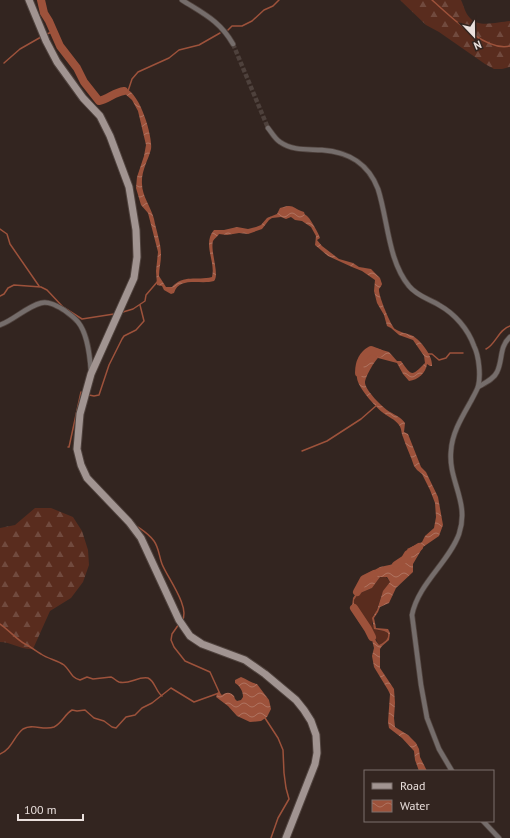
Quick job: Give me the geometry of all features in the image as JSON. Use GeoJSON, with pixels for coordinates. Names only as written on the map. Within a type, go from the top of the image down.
{"type":"FeatureCollection","features":[{"type":"Feature","properties":{"kind":"main road"},"geometry":{"type":"LineString","coordinates":[[29,0],[46,41],[57,62],[102,121],[121,165],[131,196],[136,230],[137,257],[134,278],[91,374],[80,414],[78,457],[87,478],[129,522],[141,538],[179,620],[190,636],[202,644],[245,660],[265,674],[296,700],[311,721],[316,735],[317,753],[315,764],[286,838]]}},
{"type":"Feature","properties":{"kind":"street"},"geometry":{"type":"LineString","coordinates":[[182,0],[216,22],[223,29],[233,44]]}},
{"type":"Feature","properties":{"kind":"street"},"geometry":{"type":"LineString","coordinates":[[268,128],[284,145],[301,150],[323,150],[342,153],[350,156],[365,167],[376,182],[399,271],[407,284],[416,293],[441,306],[462,324],[468,332],[478,355],[478,387],[456,430],[450,459],[462,504],[463,511],[461,528],[456,542],[422,590],[412,615],[421,685],[428,718],[439,749],[451,770]]}},
{"type":"Feature","properties":{"kind":"street"},"geometry":{"type":"LineString","coordinates":[[0,325],[11,321],[33,306],[46,302],[59,307],[75,319],[81,327],[88,349],[91,374]]}},
{"type":"Feature","properties":{"kind":"street"},"geometry":{"type":"LineString","coordinates":[[478,387],[488,381],[497,372],[503,346],[510,337]]}},
{"type":"Feature","properties":{"kind":"street"},"geometry":{"type":"LineString","coordinates":[[485,822],[499,838]]}},
{"type":"Feature","properties":{"kind":"green space"},"geometry":{"type":"Polygon","coordinates":[[[400,0],[461,0],[467,14],[478,23],[488,24],[510,21],[510,67],[494,69],[485,64],[439,32],[426,25],[400,0]]]}},
{"type":"Feature","properties":{"kind":"green space"},"geometry":{"type":"Polygon","coordinates":[[[35,508],[51,508],[73,517],[82,531],[88,550],[89,565],[83,582],[71,598],[50,611],[33,649],[29,649],[0,642],[0,528],[15,525],[35,508]]]}},
{"type":"Feature","properties":{"kind":"green space"},"geometry":{"type":"Polygon","coordinates":[[[380,577],[386,577],[390,582],[382,594],[376,612],[373,615],[372,624],[377,630],[388,633],[386,640],[379,645],[370,628],[364,624],[359,617],[354,600],[358,594],[372,588],[380,577]]]}},
{"type":"Feature","properties":{"kind":"water"},"geometry":{"type":"Polygon","coordinates":[[[123,88],[129,90],[144,114],[150,134],[151,149],[142,179],[142,188],[153,215],[161,250],[159,276],[166,287],[172,287],[186,279],[212,277],[213,271],[209,241],[214,230],[224,230],[237,227],[248,229],[256,227],[261,225],[267,218],[277,214],[280,208],[291,206],[304,212],[315,227],[320,238],[317,240],[322,246],[339,259],[353,263],[359,267],[371,269],[380,278],[382,284],[379,292],[393,327],[416,338],[426,349],[431,358],[432,366],[427,364],[421,376],[409,381],[397,363],[378,358],[366,377],[365,383],[368,390],[379,403],[405,423],[404,432],[408,434],[421,467],[426,472],[438,497],[443,525],[439,536],[423,547],[413,564],[413,572],[396,588],[389,603],[380,607],[374,618],[376,628],[388,629],[390,633],[389,640],[380,649],[380,668],[394,689],[395,727],[408,735],[416,743],[419,749],[420,757],[426,770],[419,770],[414,751],[402,738],[389,728],[390,694],[374,667],[372,656],[374,648],[371,636],[367,629],[359,622],[352,606],[353,598],[369,573],[380,567],[394,564],[409,557],[411,554],[407,549],[422,542],[425,536],[434,528],[436,517],[435,503],[430,490],[422,474],[414,466],[400,426],[396,421],[384,414],[367,396],[360,387],[357,373],[368,355],[370,348],[372,347],[389,352],[397,361],[401,361],[412,373],[425,363],[424,356],[413,340],[399,335],[387,326],[384,315],[377,303],[374,291],[375,280],[362,271],[328,256],[315,245],[316,236],[311,227],[302,221],[295,220],[291,217],[286,219],[281,217],[272,218],[262,229],[248,234],[219,234],[213,241],[212,245],[216,268],[216,278],[214,281],[185,283],[171,294],[164,290],[162,286],[157,285],[156,271],[158,252],[148,213],[141,205],[136,188],[137,177],[146,145],[138,111],[132,100],[124,93],[115,96],[115,91],[123,88]],[[380,577],[372,588],[358,594],[354,600],[359,617],[364,624],[371,629],[379,645],[386,640],[388,633],[374,629],[372,618],[377,610],[383,591],[390,582],[387,577],[380,577]]]}},
{"type":"Feature","properties":{"kind":"water"},"geometry":{"type":"Polygon","coordinates":[[[241,677],[257,684],[269,700],[271,709],[267,717],[261,721],[250,722],[237,716],[228,706],[216,697],[218,692],[222,695],[228,693],[234,696],[237,701],[241,700],[243,697],[242,693],[240,687],[235,683],[235,680],[241,677]]]}},
{"type":"Feature","properties":{"kind":"waterway"},"geometry":{"type":"LineString","coordinates":[[41,0],[44,13],[60,46],[77,68],[84,82],[99,101],[124,91]]}},
{"type":"Feature","properties":{"kind":"waterway"},"geometry":{"type":"LineString","coordinates":[[228,30],[232,26],[242,26],[252,21],[264,10],[273,6],[279,0]]}},
{"type":"Feature","properties":{"kind":"waterway"},"geometry":{"type":"LineString","coordinates":[[432,0],[458,23],[490,44],[501,47],[510,46]]}},
{"type":"Feature","properties":{"kind":"waterway"},"geometry":{"type":"LineString","coordinates":[[47,34],[54,31]]}},
{"type":"Feature","properties":{"kind":"waterway"},"geometry":{"type":"LineString","coordinates":[[128,91],[132,79],[138,72],[169,58],[179,50],[199,45],[220,33]]}},
{"type":"Feature","properties":{"kind":"waterway"},"geometry":{"type":"LineString","coordinates":[[4,63],[20,49],[41,37]]}},
{"type":"Feature","properties":{"kind":"waterway"},"geometry":{"type":"LineString","coordinates":[[0,229],[7,234],[10,244],[39,286]]}},
{"type":"Feature","properties":{"kind":"waterway"},"geometry":{"type":"LineString","coordinates":[[123,312],[133,309],[145,301],[146,295],[158,281]]}},
{"type":"Feature","properties":{"kind":"waterway"},"geometry":{"type":"LineString","coordinates":[[0,296],[4,294],[8,288],[14,285],[41,287],[47,290],[63,307],[82,319],[114,314]]}},
{"type":"Feature","properties":{"kind":"waterway"},"geometry":{"type":"LineString","coordinates":[[89,395],[99,395],[109,365],[122,339],[124,336],[136,330],[144,321],[140,305]]}},
{"type":"Feature","properties":{"kind":"waterway"},"geometry":{"type":"LineString","coordinates":[[486,349],[506,328],[510,326]]}},
{"type":"Feature","properties":{"kind":"waterway"},"geometry":{"type":"LineString","coordinates":[[359,373],[360,363],[365,354],[371,350],[379,353]]}},
{"type":"Feature","properties":{"kind":"waterway"},"geometry":{"type":"LineString","coordinates":[[428,354],[432,354],[439,360],[446,358],[450,353],[463,353]]}},
{"type":"Feature","properties":{"kind":"waterway"},"geometry":{"type":"LineString","coordinates":[[68,447],[81,392],[82,393]]}},
{"type":"Feature","properties":{"kind":"waterway"},"geometry":{"type":"LineString","coordinates":[[302,451],[327,441],[361,419],[377,405]]}},
{"type":"Feature","properties":{"kind":"waterway"},"geometry":{"type":"LineString","coordinates":[[135,525],[148,534],[156,544],[162,564],[181,601],[184,615],[182,621]]}},
{"type":"Feature","properties":{"kind":"waterway"},"geometry":{"type":"LineString","coordinates":[[396,565],[405,559],[408,554],[419,547]]}},
{"type":"Feature","properties":{"kind":"waterway"},"geometry":{"type":"LineString","coordinates":[[357,592],[364,579],[374,574]]}},
{"type":"Feature","properties":{"kind":"waterway"},"geometry":{"type":"LineString","coordinates":[[354,608],[372,637]]}},
{"type":"Feature","properties":{"kind":"waterway"},"geometry":{"type":"LineString","coordinates":[[0,624],[22,642],[44,656],[64,665],[72,676],[77,679],[80,680],[87,677],[93,679],[111,677],[118,682],[123,683],[141,678],[148,678],[162,696]]}},
{"type":"Feature","properties":{"kind":"waterway"},"geometry":{"type":"LineString","coordinates":[[179,624],[172,634],[171,640],[174,647],[185,661],[210,672],[220,694]]}},
{"type":"Feature","properties":{"kind":"waterway"},"geometry":{"type":"LineString","coordinates":[[0,754],[10,746],[23,729],[27,727],[54,727],[72,710],[85,710],[94,718],[104,721],[116,728],[126,717],[135,715],[142,708],[152,703],[171,688],[194,702],[219,693]]}},
{"type":"Feature","properties":{"kind":"waterway"},"geometry":{"type":"LineString","coordinates":[[265,718],[278,738],[283,750],[284,773],[289,799],[278,818],[271,838]]}},
{"type":"Feature","properties":{"kind":"tunnel"},"geometry":{"type":"LineString","coordinates":[[233,44],[268,128]]}}]}
